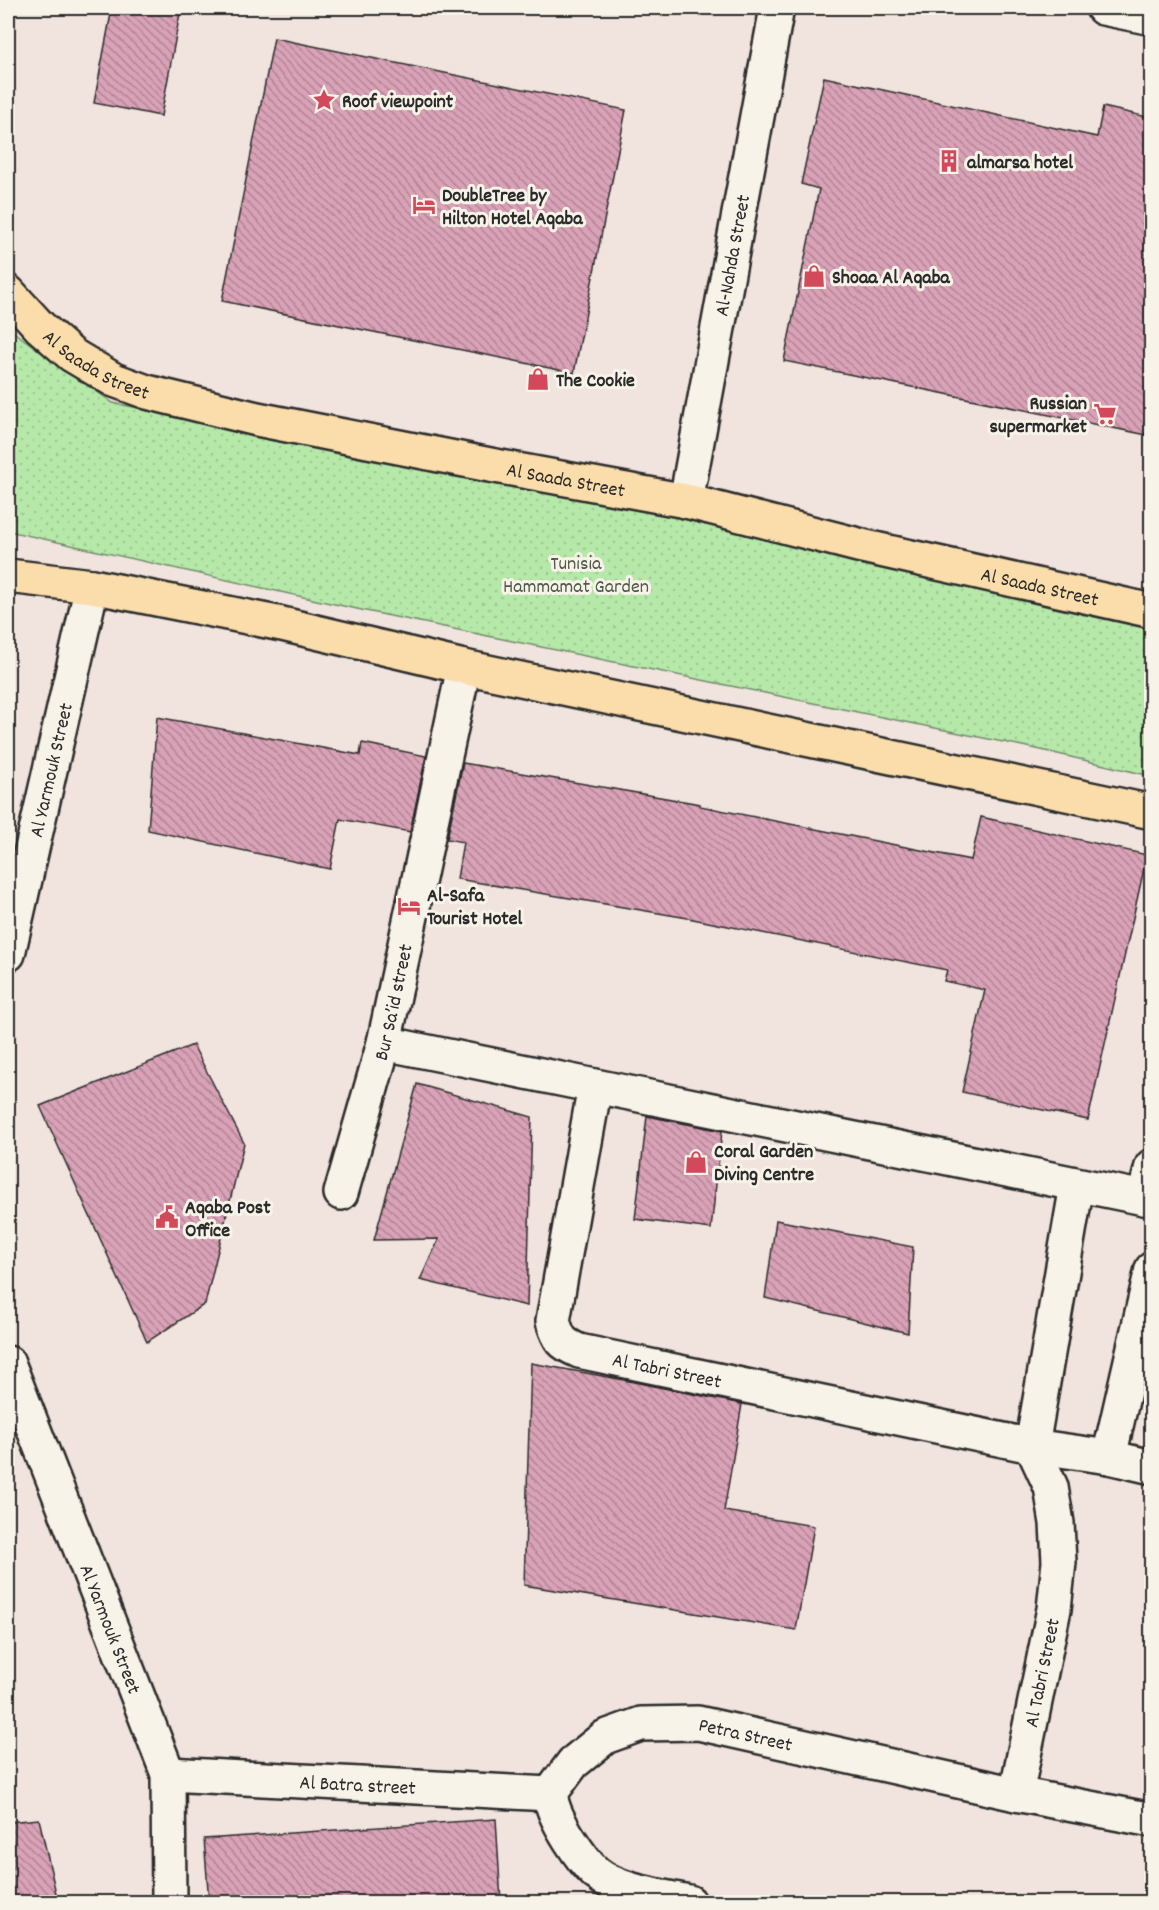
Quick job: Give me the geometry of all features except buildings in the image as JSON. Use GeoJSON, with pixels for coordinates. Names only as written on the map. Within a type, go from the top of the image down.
{"type":"FeatureCollection","features":[{"type":"Feature","properties":{"kind":"highway","name":"Al Saada Street"},"geometry":{"type":"LineString","coordinates":[[8,292],[40,327],[72,355],[114,380],[147,392],[257,419],[686,501],[862,546],[1152,611]]}},
{"type":"Feature","properties":{"kind":"highway"},"geometry":{"type":"LineString","coordinates":[[8,576],[92,586],[282,624],[464,667],[1152,812]]}},
{"type":"Feature","properties":{"kind":"street","name":"Al-Nahda Street"},"geometry":{"type":"LineString","coordinates":[[686,501],[777,8]]}},
{"type":"Feature","properties":{"kind":"street"},"geometry":{"type":"LineString","coordinates":[[1103,8],[1152,18]]}},
{"type":"Feature","properties":{"kind":"street","name":"Al Yarmouk Street"},"geometry":{"type":"LineString","coordinates":[[8,954],[92,586]]}},
{"type":"Feature","properties":{"kind":"street","name":"Bur Sa’id street"},"geometry":{"type":"LineString","coordinates":[[341,1193],[384,1043],[464,667]]}},
{"type":"Feature","properties":{"kind":"street"},"geometry":{"type":"LineString","coordinates":[[384,1043],[1148,1198],[1152,1166]]}},
{"type":"Feature","properties":{"kind":"street","name":"Al Tabri Street"},"geometry":{"type":"LineString","coordinates":[[595,1086],[553,1321],[561,1342],[579,1351],[1032,1446],[1109,1457],[1152,1467]]}},
{"type":"Feature","properties":{"kind":"street"},"geometry":{"type":"LineString","coordinates":[[1032,1446],[1077,1185]]}},
{"type":"Feature","properties":{"kind":"street"},"geometry":{"type":"LineString","coordinates":[[1109,1457],[1152,1269]]}},
{"type":"Feature","properties":{"kind":"street","name":"Al Yarmouk Street"},"geometry":{"type":"LineString","coordinates":[[8,1363],[168,1774],[170,1902]]}},
{"type":"Feature","properties":{"kind":"street","name":"Al Tabri Street"},"geometry":{"type":"LineString","coordinates":[[1017,1794],[1054,1609],[1059,1562],[1057,1523],[1051,1487],[1032,1446]]}},
{"type":"Feature","properties":{"kind":"street","name":"Petra Street"},"geometry":{"type":"LineString","coordinates":[[550,1794],[573,1763],[605,1737],[640,1724],[698,1723],[1017,1794],[1152,1820]]}},
{"type":"Feature","properties":{"kind":"street","name":"Al Batra street"},"geometry":{"type":"LineString","coordinates":[[168,1774],[550,1794]]}},
{"type":"Feature","properties":{"kind":"street"},"geometry":{"type":"LineString","coordinates":[[550,1794],[551,1804],[563,1830],[597,1874],[622,1887],[689,1902]]}},
{"type":"Feature","properties":{"kind":"green space","name":"Tunisia Hammamat Garden"},"geometry":{"type":"Polygon","coordinates":[[[8,328],[113,403],[596,497],[1151,623],[1151,776],[1037,749],[366,611],[8,531],[8,328]]]}},
{"type":"Feature","properties":{"kind":"place","name":"Roof viewpoint"},"geometry":{"type":"Point","coordinates":[324,100]}},
{"type":"Feature","properties":{"kind":"place","name":"almarsa hotel"},"geometry":{"type":"Point","coordinates":[949,161]}},
{"type":"Feature","properties":{"kind":"place","name":"DoubleTree by Hilton Hotel Aqaba"},"geometry":{"type":"Point","coordinates":[424,205]}},
{"type":"Feature","properties":{"kind":"place","name":"Shoaa Al Aqaba"},"geometry":{"type":"Point","coordinates":[814,276]}},
{"type":"Feature","properties":{"kind":"place","name":"The Cookie"},"geometry":{"type":"Point","coordinates":[538,379]}},
{"type":"Feature","properties":{"kind":"place","name":"Russian supermarket"},"geometry":{"type":"Point","coordinates":[1105,414]}},
{"type":"Feature","properties":{"kind":"place","name":"Al-Safa Tourist Hotel"},"geometry":{"type":"Point","coordinates":[409,906]}},
{"type":"Feature","properties":{"kind":"place","name":"Coral Garden Diving Centre"},"geometry":{"type":"Point","coordinates":[696,1162]}},
{"type":"Feature","properties":{"kind":"place","name":"Aqaba Post Office"},"geometry":{"type":"Point","coordinates":[167,1217]}}]}
